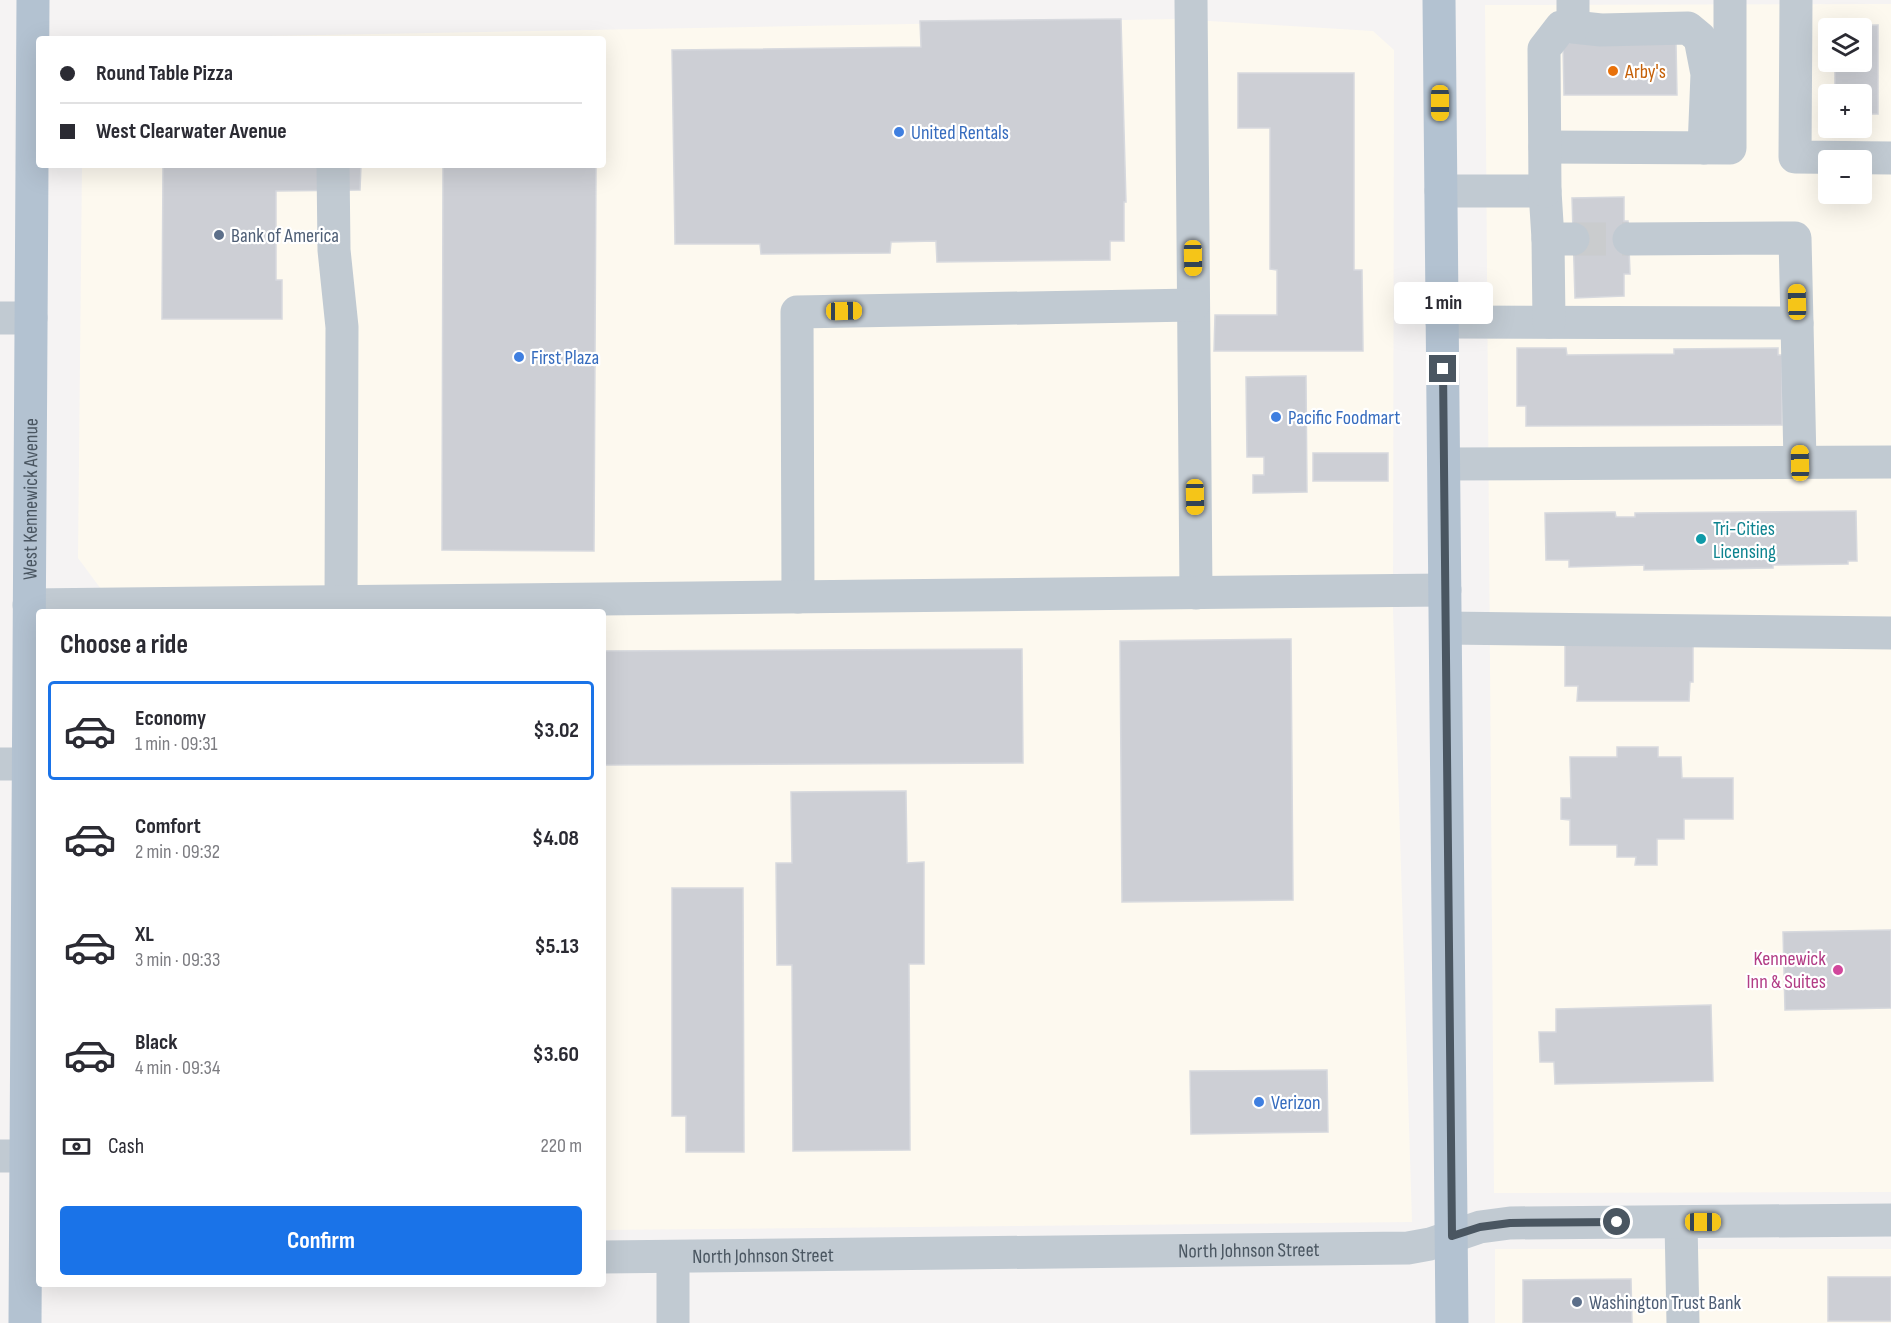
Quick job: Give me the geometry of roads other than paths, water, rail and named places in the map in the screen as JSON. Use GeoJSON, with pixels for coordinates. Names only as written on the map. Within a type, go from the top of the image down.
{"type":"FeatureCollection","features":[{"type":"Feature","properties":{"kind":"main road","name":"West Kennewick Avenue"},"geometry":{"type":"LineString","coordinates":[[25,1323],[32,1264],[13,1156],[14,764],[29,605],[16,318],[33,0]]}},
{"type":"Feature","properties":{"kind":"main road"},"geometry":{"type":"LineString","coordinates":[[1439,0],[1452,1323]]}},
{"type":"Feature","properties":{"kind":"street"},"geometry":{"type":"LineString","coordinates":[[1191,0],[1196,593]]}},
{"type":"Feature","properties":{"kind":"street"},"geometry":{"type":"LineString","coordinates":[[1545,147],[1730,148],[1730,0]]}},
{"type":"Feature","properties":{"kind":"street"},"geometry":{"type":"LineString","coordinates":[[1796,0],[1795,157],[1891,158]]}},
{"type":"Feature","properties":{"kind":"street"},"geometry":{"type":"LineString","coordinates":[[1549,322],[1560,239],[1545,191],[1545,49],[1561,27],[1574,14],[1601,30],[1688,28],[1700,38],[1707,74],[1704,148]]}},
{"type":"Feature","properties":{"kind":"street"},"geometry":{"type":"LineString","coordinates":[[333,168],[334,250],[342,327],[341,602]]}},
{"type":"Feature","properties":{"kind":"street"},"geometry":{"type":"LineString","coordinates":[[1441,191],[1545,191]]}},
{"type":"Feature","properties":{"kind":"street"},"geometry":{"type":"LineString","coordinates":[[1629,239],[1796,238],[1800,463]]}},
{"type":"Feature","properties":{"kind":"street"},"geometry":{"type":"LineString","coordinates":[[798,597],[797,312],[1193,305]]}},
{"type":"Feature","properties":{"kind":"street"},"geometry":{"type":"LineString","coordinates":[[1442,322],[1797,323]]}},
{"type":"Feature","properties":{"kind":"street"},"geometry":{"type":"LineString","coordinates":[[1444,464],[1891,462]]}},
{"type":"Feature","properties":{"kind":"street"},"geometry":{"type":"LineString","coordinates":[[29,605],[1445,590]]}},
{"type":"Feature","properties":{"kind":"street"},"geometry":{"type":"LineString","coordinates":[[1446,628],[1891,633]]}},
{"type":"Feature","properties":{"kind":"street","name":"North Johnson Street"},"geometry":{"type":"LineString","coordinates":[[606,1257],[1408,1248],[1430,1244],[1480,1227],[1510,1223],[1891,1220]]}},
{"type":"Feature","properties":{"kind":"street"},"geometry":{"type":"LineString","coordinates":[[1681,1222],[1683,1323]]}},
{"type":"Feature","properties":{"kind":"street"},"geometry":{"type":"LineString","coordinates":[[673,1257],[673,1323]]}},
{"type":"Feature","properties":{"kind":"tunnel"},"geometry":{"type":"LineString","coordinates":[[1573,239],[1629,239]]}},
{"type":"Feature","properties":{"kind":"place","name":"Arby's"},"geometry":{"type":"Point","coordinates":[1613,71]}},
{"type":"Feature","properties":{"kind":"place","name":"United Rentals"},"geometry":{"type":"Point","coordinates":[899,132]}},
{"type":"Feature","properties":{"kind":"place","name":"Bank of America"},"geometry":{"type":"Point","coordinates":[219,235]}},
{"type":"Feature","properties":{"kind":"place","name":"First Plaza"},"geometry":{"type":"Point","coordinates":[519,357]}},
{"type":"Feature","properties":{"kind":"place","name":"Pacific Foodmart"},"geometry":{"type":"Point","coordinates":[1276,417]}},
{"type":"Feature","properties":{"kind":"place","name":"Tri-Cities Licensing"},"geometry":{"type":"Point","coordinates":[1701,539]}},
{"type":"Feature","properties":{"kind":"place","name":"Kennewick Inn & Suites"},"geometry":{"type":"Point","coordinates":[1838,970]}},
{"type":"Feature","properties":{"kind":"place","name":"Verizon"},"geometry":{"type":"Point","coordinates":[1259,1102]}},
{"type":"Feature","properties":{"kind":"place","name":"Washington Trust Bank"},"geometry":{"type":"Point","coordinates":[1577,1302]}}]}
